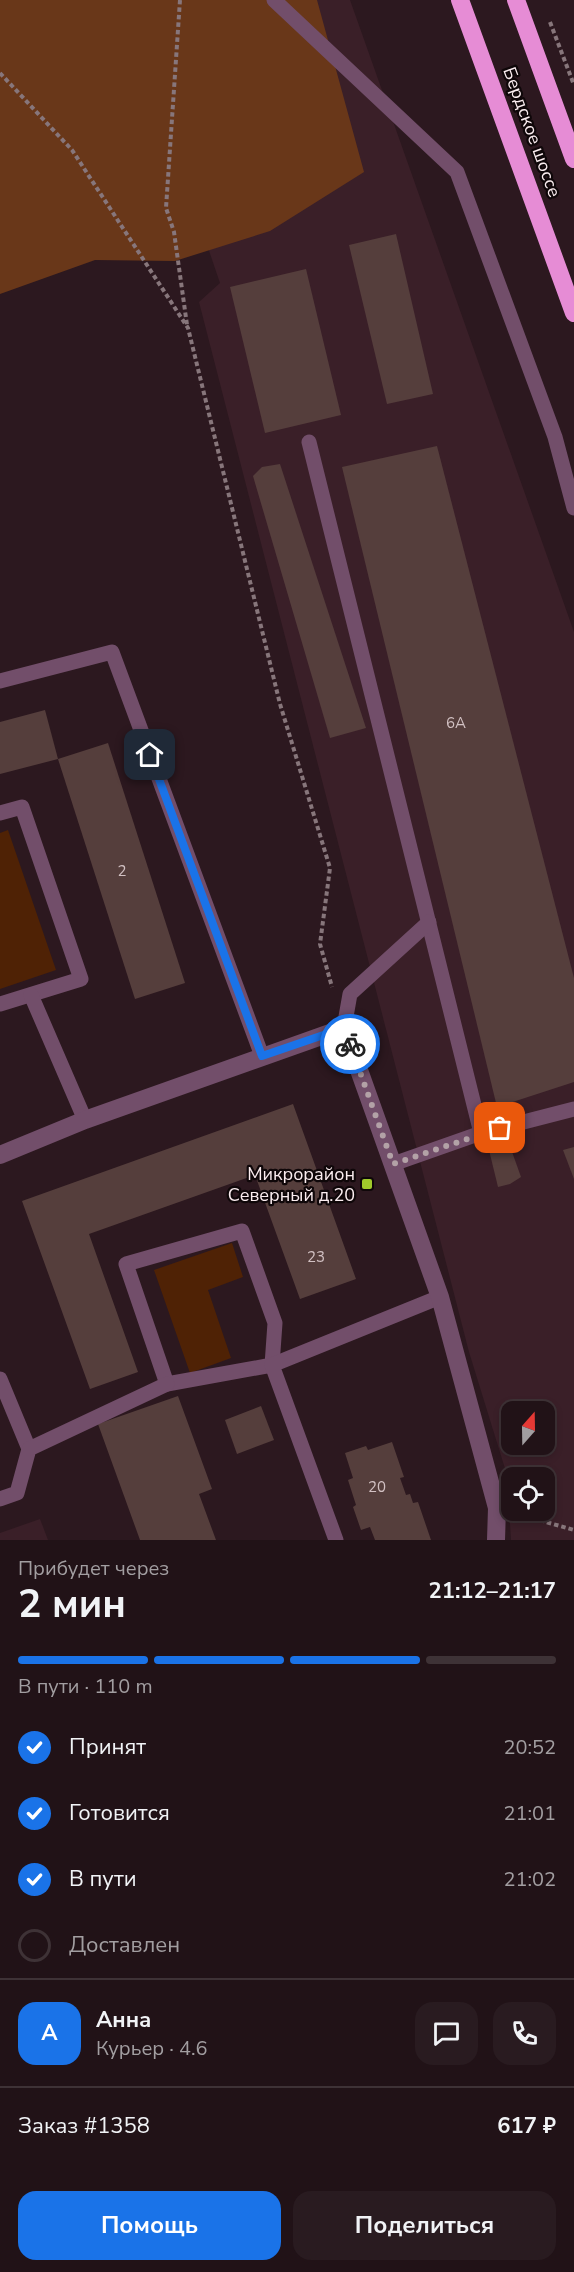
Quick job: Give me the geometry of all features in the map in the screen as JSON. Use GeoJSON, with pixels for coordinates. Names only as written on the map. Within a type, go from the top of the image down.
{"type":"FeatureCollection","features":[{"type":"Feature","properties":{"kind":"highway","name":"Бердское шоссе"},"geometry":{"type":"LineString","coordinates":[[460,0],[574,313]]}},
{"type":"Feature","properties":{"kind":"highway","name":"Бердское шоссе"},"geometry":{"type":"LineString","coordinates":[[516,0],[574,159]]}},
{"type":"Feature","properties":{"kind":"street"},"geometry":{"type":"LineString","coordinates":[[0,1155],[85,1120],[344,1028],[440,1297],[497,1508],[496,1540]]}},
{"type":"Feature","properties":{"kind":"lane"},"geometry":{"type":"LineString","coordinates":[[273,0],[457,172],[555,437],[574,508]]}},
{"type":"Feature","properties":{"kind":"lane"},"geometry":{"type":"LineString","coordinates":[[309,442],[481,1133]]}},
{"type":"Feature","properties":{"kind":"lane"},"geometry":{"type":"LineString","coordinates":[[0,681],[112,652],[262,1056]]}},
{"type":"Feature","properties":{"kind":"lane"},"geometry":{"type":"LineString","coordinates":[[0,813],[22,807],[81,979],[0,1004]]}},
{"type":"Feature","properties":{"kind":"lane"},"geometry":{"type":"LineString","coordinates":[[344,1028],[350,994],[429,922]]}},
{"type":"Feature","properties":{"kind":"lane"},"geometry":{"type":"LineString","coordinates":[[31,995],[85,1120]]}},
{"type":"Feature","properties":{"kind":"lane"},"geometry":{"type":"LineString","coordinates":[[393,1164],[481,1133],[574,1109]]}},
{"type":"Feature","properties":{"kind":"lane"},"geometry":{"type":"LineString","coordinates":[[167,1384],[126,1264],[242,1231],[275,1323],[273,1365],[336,1540]]}},
{"type":"Feature","properties":{"kind":"lane"},"geometry":{"type":"LineString","coordinates":[[29,1449],[167,1384],[273,1365],[440,1297]]}},
{"type":"Feature","properties":{"kind":"lane"},"geometry":{"type":"LineString","coordinates":[[0,1379],[29,1449],[17,1492],[0,1499]]}},
{"type":"Feature","properties":{"kind":"path"},"geometry":{"type":"LineString","coordinates":[[180,0],[166,208],[174,232],[188,328],[280,704],[330,868],[320,944],[344,1028]]}},
{"type":"Feature","properties":{"kind":"path"},"geometry":{"type":"LineString","coordinates":[[550,21],[574,86]]}},
{"type":"Feature","properties":{"kind":"path"},"geometry":{"type":"LineString","coordinates":[[0,73],[72,150],[188,328]]}},
{"type":"Feature","properties":{"kind":"path"},"geometry":{"type":"LineString","coordinates":[[497,1508],[574,1530]]}},
{"type":"Feature","properties":{"kind":"shaded area"},"geometry":{"type":"Polygon","coordinates":[[[0,0],[317,0],[364,172],[270,231],[175,261],[95,260],[0,294],[0,0]]]}},
{"type":"Feature","properties":{"kind":"shaded area"},"geometry":{"type":"Polygon","coordinates":[[[295,0],[350,0],[574,632],[574,1540],[511,1540],[510,1521],[555,1521],[555,1467],[505,1467],[469,1352],[199,302],[220,283],[142,54],[295,0]]]}},
{"type":"Feature","properties":{"kind":"shaded area"},"geometry":{"type":"Polygon","coordinates":[[[8,830],[56,970],[0,989],[0,833],[8,830]]]}},
{"type":"Feature","properties":{"kind":"shaded area"},"geometry":{"type":"Polygon","coordinates":[[[232,1243],[243,1277],[208,1290],[231,1358],[190,1373],[154,1270],[232,1243]]]}},
{"type":"Feature","properties":{"kind":"shaded area"},"geometry":{"type":"Polygon","coordinates":[[[40,1519],[48,1540],[0,1540],[0,1533],[40,1519]]]}},
{"type":"Feature","properties":{"kind":"building"},"geometry":{"type":"Polygon","coordinates":[[[396,234],[433,394],[387,404],[349,245],[396,234]]]}},
{"type":"Feature","properties":{"kind":"building"},"geometry":{"type":"Polygon","coordinates":[[[306,269],[341,415],[265,433],[230,287],[306,269]]]}},
{"type":"Feature","properties":{"kind":"building"},"geometry":{"type":"Polygon","coordinates":[[[437,446],[574,978],[574,1082],[497,1107],[342,467],[437,446]]]}},
{"type":"Feature","properties":{"kind":"building"},"geometry":{"type":"Polygon","coordinates":[[[280,464],[366,728],[330,738],[253,476],[262,467],[280,464]]]}},
{"type":"Feature","properties":{"kind":"building"},"geometry":{"type":"Polygon","coordinates":[[[45,710],[58,759],[0,774],[0,722],[45,710]]]}},
{"type":"Feature","properties":{"kind":"building"},"geometry":{"type":"Polygon","coordinates":[[[108,743],[185,983],[135,999],[58,759],[108,743]]]}},
{"type":"Feature","properties":{"kind":"building"},"geometry":{"type":"Polygon","coordinates":[[[293,1104],[356,1279],[300,1299],[255,1175],[89,1234],[138,1372],[90,1389],[22,1201],[293,1104]]]}},
{"type":"Feature","properties":{"kind":"building"},"geometry":{"type":"Polygon","coordinates":[[[574,1147],[574,1179],[563,1150],[574,1147]]]}},
{"type":"Feature","properties":{"kind":"building"},"geometry":{"type":"Polygon","coordinates":[[[511,1149],[521,1177],[510,1184],[498,1187],[489,1150],[511,1149]]]}},
{"type":"Feature","properties":{"kind":"building"},"geometry":{"type":"Polygon","coordinates":[[[178,1396],[212,1489],[199,1494],[216,1540],[140,1540],[98,1424],[178,1396]]]}},
{"type":"Feature","properties":{"kind":"building"},"geometry":{"type":"Polygon","coordinates":[[[261,1406],[274,1440],[237,1454],[225,1420],[261,1406]]]}},
{"type":"Feature","properties":{"kind":"building"},"geometry":{"type":"Polygon","coordinates":[[[392,1442],[404,1477],[400,1478],[406,1495],[410,1494],[413,1503],[418,1502],[431,1540],[375,1540],[370,1527],[361,1530],[353,1507],[356,1505],[348,1480],[353,1478],[345,1453],[366,1446],[368,1450],[392,1442]]]}},
{"type":"Feature","properties":{"kind":"way so far"},"geometry":{"type":"LineString","coordinates":[[350,1044],[393,1164],[500,1128]]}},
{"type":"Feature","properties":{"kind":"place","name":"Микрорайон Северный д.20"},"geometry":{"type":"Point","coordinates":[367,1184]}},
{"type":"Feature","properties":{"kind":"route"},"geometry":{"type":"LineString","coordinates":[[150,755],[262,1056],[344,1028],[350,1044]]}}]}
